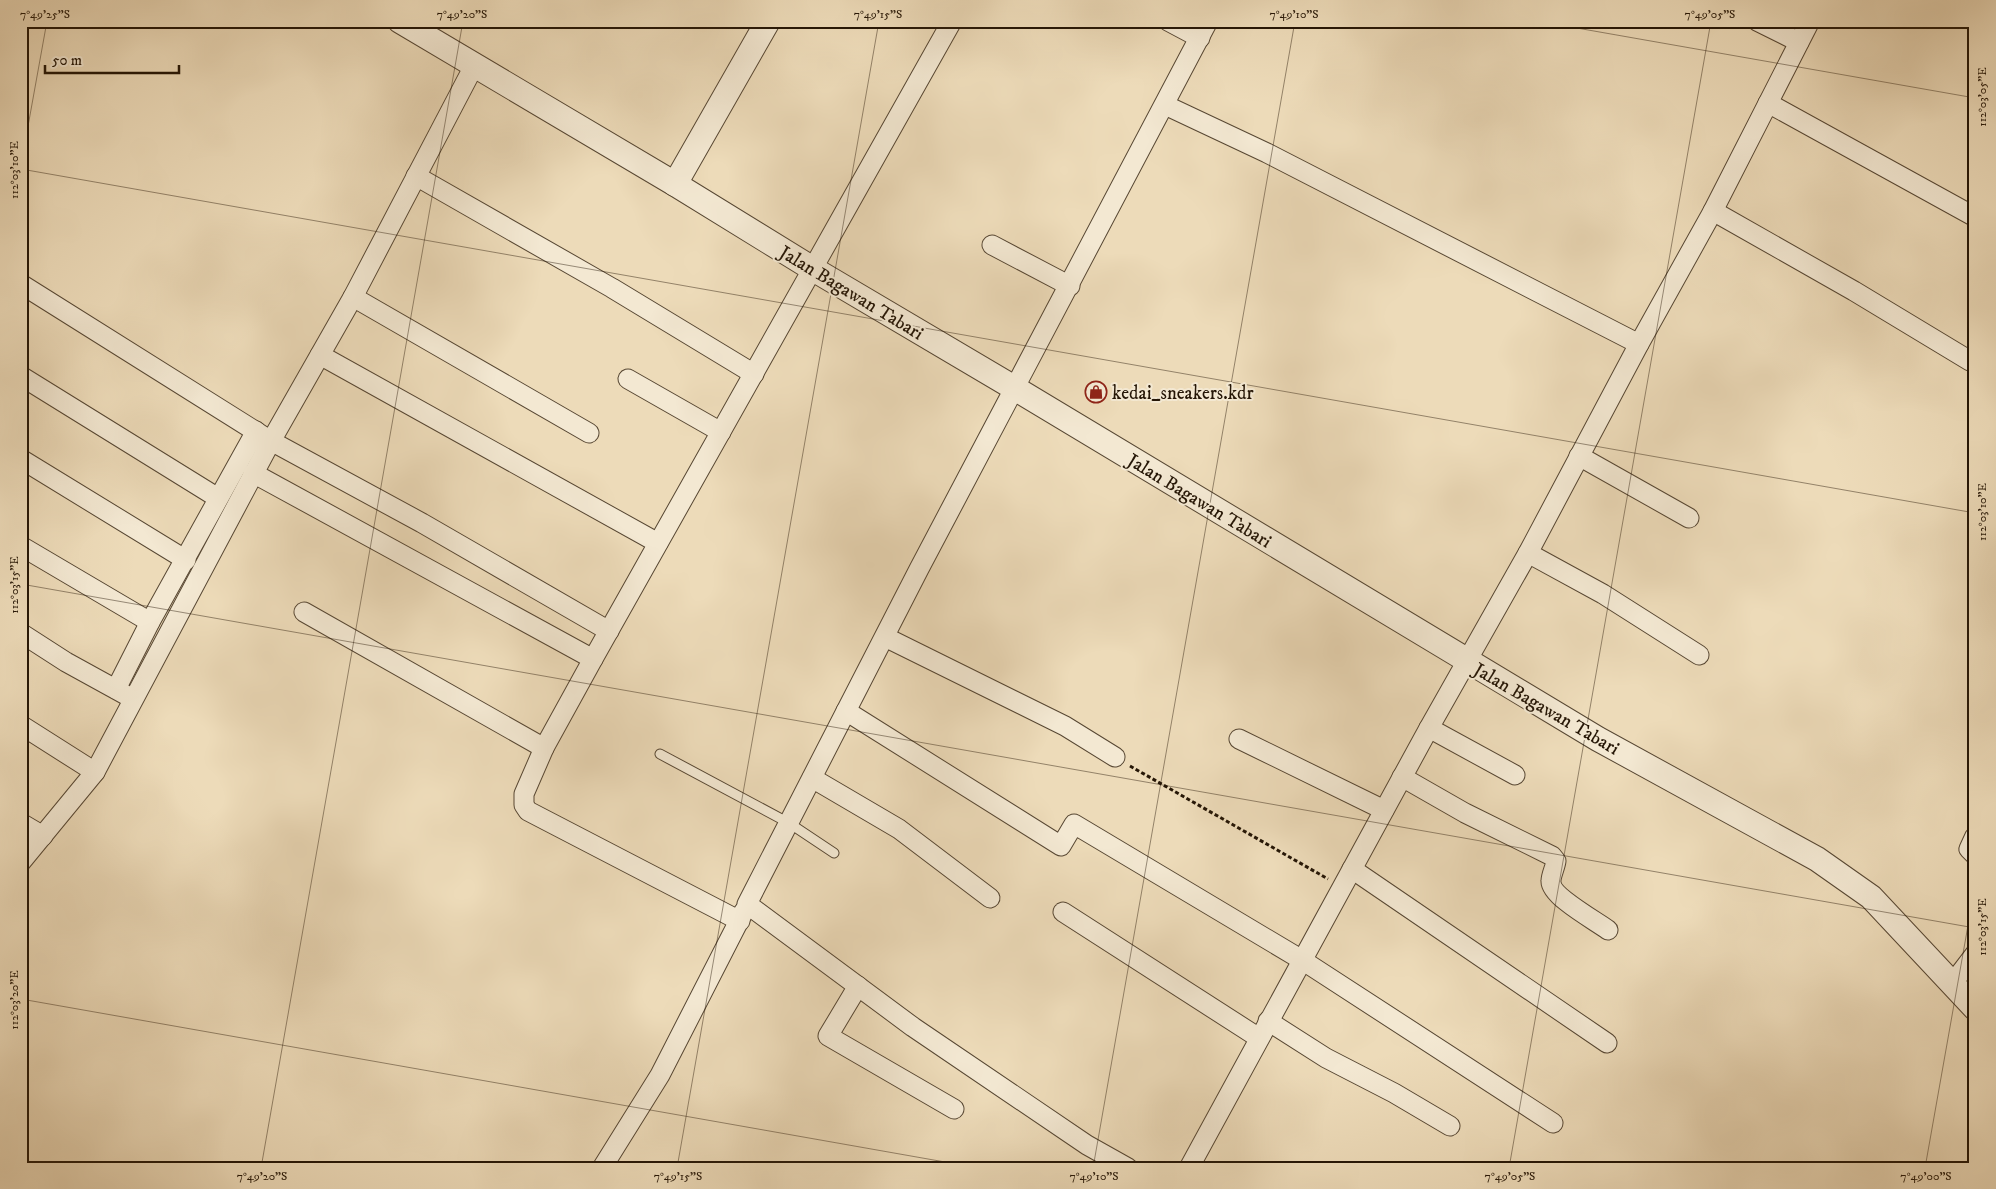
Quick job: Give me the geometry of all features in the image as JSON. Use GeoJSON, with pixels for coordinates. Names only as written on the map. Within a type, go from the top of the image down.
{"type":"FeatureCollection","features":[{"type":"Feature","properties":{"kind":"street","name":"Jalan Bagawan Tabari"},"geometry":{"type":"LineString","coordinates":[[400,21],[675,184],[813,269],[1016,388],[1467,662],[1598,739],[1817,859],[1870,897],[1975,1008]]}},
{"type":"Feature","properties":{"kind":"street"},"geometry":{"type":"LineString","coordinates":[[675,184],[768,21]]}},
{"type":"Feature","properties":{"kind":"street"},"geometry":{"type":"LineString","coordinates":[[740,921],[528,811],[524,804],[524,794],[544,748],[593,658],[952,21]]}},
{"type":"Feature","properties":{"kind":"street"},"geometry":{"type":"LineString","coordinates":[[1168,21],[1200,38]]}},
{"type":"Feature","properties":{"kind":"street"},"geometry":{"type":"LineString","coordinates":[[602,1168],[660,1075],[884,637],[1208,21]]}},
{"type":"Feature","properties":{"kind":"street"},"geometry":{"type":"LineString","coordinates":[[1757,21],[1799,42]]}},
{"type":"Feature","properties":{"kind":"street"},"geometry":{"type":"LineString","coordinates":[[1188,1168],[1429,728],[1528,553],[1639,344],[1713,211],[1810,21]]}},
{"type":"Feature","properties":{"kind":"street"},"geometry":{"type":"LineString","coordinates":[[116,689],[150,622],[186,560],[218,498],[320,355],[353,297],[474,66]]}},
{"type":"Feature","properties":{"kind":"street"},"geometry":{"type":"LineString","coordinates":[[1768,103],[1975,217]]}},
{"type":"Feature","properties":{"kind":"street"},"geometry":{"type":"LineString","coordinates":[[1165,105],[1276,157],[1639,344]]}},
{"type":"Feature","properties":{"kind":"street"},"geometry":{"type":"LineString","coordinates":[[416,176],[603,283],[754,374]]}},
{"type":"Feature","properties":{"kind":"street"},"geometry":{"type":"LineString","coordinates":[[1713,211],[1854,291],[1970,362]]}},
{"type":"Feature","properties":{"kind":"street"},"geometry":{"type":"LineString","coordinates":[[992,246],[1070,286]]}},
{"type":"Feature","properties":{"kind":"street"},"geometry":{"type":"LineString","coordinates":[[21,284],[263,436],[414,519],[609,632]]}},
{"type":"Feature","properties":{"kind":"street"},"geometry":{"type":"LineString","coordinates":[[353,297],[517,389],[589,433]]}},
{"type":"Feature","properties":{"kind":"street"},"geometry":{"type":"LineString","coordinates":[[320,355],[658,543]]}},
{"type":"Feature","properties":{"kind":"street"},"geometry":{"type":"LineString","coordinates":[[21,376],[218,498]]}},
{"type":"Feature","properties":{"kind":"street"},"geometry":{"type":"LineString","coordinates":[[628,379],[721,432]]}},
{"type":"Feature","properties":{"kind":"street"},"geometry":{"type":"LineString","coordinates":[[21,862],[96,772],[253,474],[263,436]]}},
{"type":"Feature","properties":{"kind":"street"},"geometry":{"type":"LineString","coordinates":[[1579,456],[1689,518]]}},
{"type":"Feature","properties":{"kind":"street"},"geometry":{"type":"LineString","coordinates":[[21,459],[186,560]]}},
{"type":"Feature","properties":{"kind":"street"},"geometry":{"type":"LineString","coordinates":[[253,474],[593,658]]}},
{"type":"Feature","properties":{"kind":"street"},"geometry":{"type":"LineString","coordinates":[[21,546],[150,622]]}},
{"type":"Feature","properties":{"kind":"street"},"geometry":{"type":"LineString","coordinates":[[1528,553],[1603,594],[1699,655]]}},
{"type":"Feature","properties":{"kind":"street"},"geometry":{"type":"LineString","coordinates":[[304,612],[544,748]]}},
{"type":"Feature","properties":{"kind":"street"},"geometry":{"type":"LineString","coordinates":[[21,633],[66,662],[135,700]]}},
{"type":"Feature","properties":{"kind":"street"},"geometry":{"type":"LineString","coordinates":[[884,637],[1065,726],[1115,758]]}},
{"type":"Feature","properties":{"kind":"street"},"geometry":{"type":"LineString","coordinates":[[846,711],[1061,846],[1074,824],[1302,960],[1553,1123]]}},
{"type":"Feature","properties":{"kind":"street"},"geometry":{"type":"LineString","coordinates":[[21,725],[96,772]]}},
{"type":"Feature","properties":{"kind":"street"},"geometry":{"type":"LineString","coordinates":[[1429,728],[1515,776]]}},
{"type":"Feature","properties":{"kind":"street"},"geometry":{"type":"LineString","coordinates":[[1239,739],[1384,810]]}},
{"type":"Feature","properties":{"kind":"street"},"geometry":{"type":"LineString","coordinates":[[1402,777],[1465,813],[1552,856],[1556,862],[1550,882],[1560,898],[1608,930]]}},
{"type":"Feature","properties":{"kind":"street"},"geometry":{"type":"LineString","coordinates":[[812,778],[899,829],[990,898]]}},
{"type":"Feature","properties":{"kind":"street"},"geometry":{"type":"LineString","coordinates":[[21,823],[43,836]]}},
{"type":"Feature","properties":{"kind":"street"},"geometry":{"type":"LineString","coordinates":[[1975,836],[1969,849],[1975,855]]}},
{"type":"Feature","properties":{"kind":"street"},"geometry":{"type":"LineString","coordinates":[[1352,869],[1608,1043]]}},
{"type":"Feature","properties":{"kind":"street"},"geometry":{"type":"LineString","coordinates":[[747,904],[913,1027],[1079,1140],[1128,1168]]}},
{"type":"Feature","properties":{"kind":"street"},"geometry":{"type":"LineString","coordinates":[[1062,912],[1259,1038]]}},
{"type":"Feature","properties":{"kind":"street"},"geometry":{"type":"LineString","coordinates":[[1952,984],[1975,954]]}},
{"type":"Feature","properties":{"kind":"street"},"geometry":{"type":"LineString","coordinates":[[858,986],[828,1036],[954,1109]]}},
{"type":"Feature","properties":{"kind":"street"},"geometry":{"type":"LineString","coordinates":[[1268,1021],[1326,1058],[1394,1093],[1450,1126]]}},
{"type":"Feature","properties":{"kind":"lane"},"geometry":{"type":"LineString","coordinates":[[660,754],[789,823],[834,853]]}},
{"type":"Feature","properties":{"kind":"path"},"geometry":{"type":"LineString","coordinates":[[1115,758],[1342,887]]}},
{"type":"Feature","properties":{"kind":"place","name":"kedai_sneakers.kdr"},"geometry":{"type":"Point","coordinates":[1096,392]}}]}
